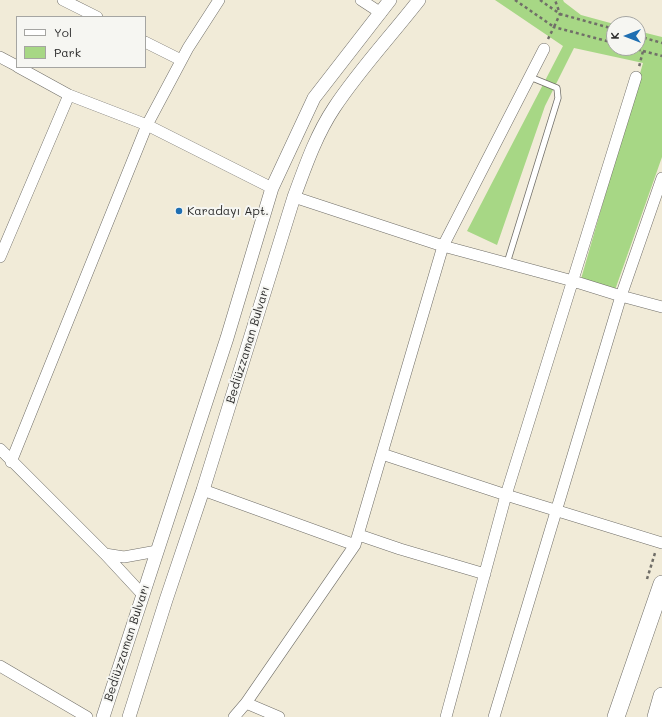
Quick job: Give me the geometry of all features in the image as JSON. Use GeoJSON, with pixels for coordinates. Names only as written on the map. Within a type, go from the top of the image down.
{"type":"FeatureCollection","features":[{"type":"Feature","properties":{"kind":"main road"},"geometry":{"type":"LineString","coordinates":[[616,717],[662,584]]}},
{"type":"Feature","properties":{"kind":"main road"},"geometry":{"type":"LineString","coordinates":[[656,717],[662,696]]}},
{"type":"Feature","properties":{"kind":"street"},"geometry":{"type":"LineString","coordinates":[[63,0],[95,16]]}},
{"type":"Feature","properties":{"kind":"street"},"geometry":{"type":"LineString","coordinates":[[11,462],[147,125],[182,60],[218,0]]}},
{"type":"Feature","properties":{"kind":"street"},"geometry":{"type":"LineString","coordinates":[[361,0],[381,13]]}},
{"type":"Feature","properties":{"kind":"street","name":"Bediüzzaman Bulvarı"},"geometry":{"type":"LineString","coordinates":[[103,717],[227,338],[272,188],[314,98],[390,0]]}},
{"type":"Feature","properties":{"kind":"street","name":"Bediüzzaman Bulvarı"},"geometry":{"type":"LineString","coordinates":[[129,717],[203,490],[294,197],[322,128],[333,108],[419,0]]}},
{"type":"Feature","properties":{"kind":"street"},"geometry":{"type":"LineString","coordinates":[[146,42],[182,60]]}},
{"type":"Feature","properties":{"kind":"street"},"geometry":{"type":"LineString","coordinates":[[234,717],[246,702],[357,540],[443,246],[544,49]]}},
{"type":"Feature","properties":{"kind":"street"},"geometry":{"type":"LineString","coordinates":[[0,57],[16,66]]}},
{"type":"Feature","properties":{"kind":"street"},"geometry":{"type":"LineString","coordinates":[[20,68],[68,95],[147,125],[272,188]]}},
{"type":"Feature","properties":{"kind":"street"},"geometry":{"type":"LineString","coordinates":[[446,717],[506,496],[636,77]]}},
{"type":"Feature","properties":{"kind":"street"},"geometry":{"type":"LineString","coordinates":[[0,257],[68,95]]}},
{"type":"Feature","properties":{"kind":"street"},"geometry":{"type":"LineString","coordinates":[[494,717],[621,296],[662,178]]}},
{"type":"Feature","properties":{"kind":"street"},"geometry":{"type":"LineString","coordinates":[[294,197],[443,246],[662,307]]}},
{"type":"Feature","properties":{"kind":"street"},"geometry":{"type":"LineString","coordinates":[[0,450],[105,554],[143,595]]}},
{"type":"Feature","properties":{"kind":"street"},"geometry":{"type":"LineString","coordinates":[[382,454],[506,496],[662,543]]}},
{"type":"Feature","properties":{"kind":"street"},"geometry":{"type":"LineString","coordinates":[[203,490],[357,540],[400,549],[485,574]]}},
{"type":"Feature","properties":{"kind":"street"},"geometry":{"type":"LineString","coordinates":[[105,554],[124,557],[157,551]]}},
{"type":"Feature","properties":{"kind":"street"},"geometry":{"type":"LineString","coordinates":[[0,666],[87,717]]}},
{"type":"Feature","properties":{"kind":"street"},"geometry":{"type":"LineString","coordinates":[[246,702],[279,717]]}},
{"type":"Feature","properties":{"kind":"lane"},"geometry":{"type":"LineString","coordinates":[[507,263],[558,98],[557,88],[530,77]]}},
{"type":"Feature","properties":{"kind":"path"},"geometry":{"type":"LineString","coordinates":[[515,0],[554,28],[606,41]]}},
{"type":"Feature","properties":{"kind":"path"},"geometry":{"type":"LineString","coordinates":[[540,0],[560,14],[606,27]]}},
{"type":"Feature","properties":{"kind":"path"},"geometry":{"type":"LineString","coordinates":[[544,49],[560,14],[555,0]]}},
{"type":"Feature","properties":{"kind":"path"},"geometry":{"type":"LineString","coordinates":[[646,38],[662,43]]}},
{"type":"Feature","properties":{"kind":"path"},"geometry":{"type":"LineString","coordinates":[[646,52],[662,56]]}},
{"type":"Feature","properties":{"kind":"path"},"geometry":{"type":"LineString","coordinates":[[636,77],[642,56]]}},
{"type":"Feature","properties":{"kind":"green space"},"geometry":{"type":"Polygon","coordinates":[[[495,0],[563,0],[581,15],[606,22],[606,55],[574,48],[545,106],[497,245],[467,231],[563,46],[495,0]]]}},
{"type":"Feature","properties":{"kind":"green space"},"geometry":{"type":"Polygon","coordinates":[[[646,33],[662,37],[662,157],[615,290],[581,279],[643,63],[611,56],[646,56],[646,33]]]}},
{"type":"Feature","properties":{"kind":"place","name":"Karadayı Apt."},"geometry":{"type":"Point","coordinates":[179,211]}}]}
